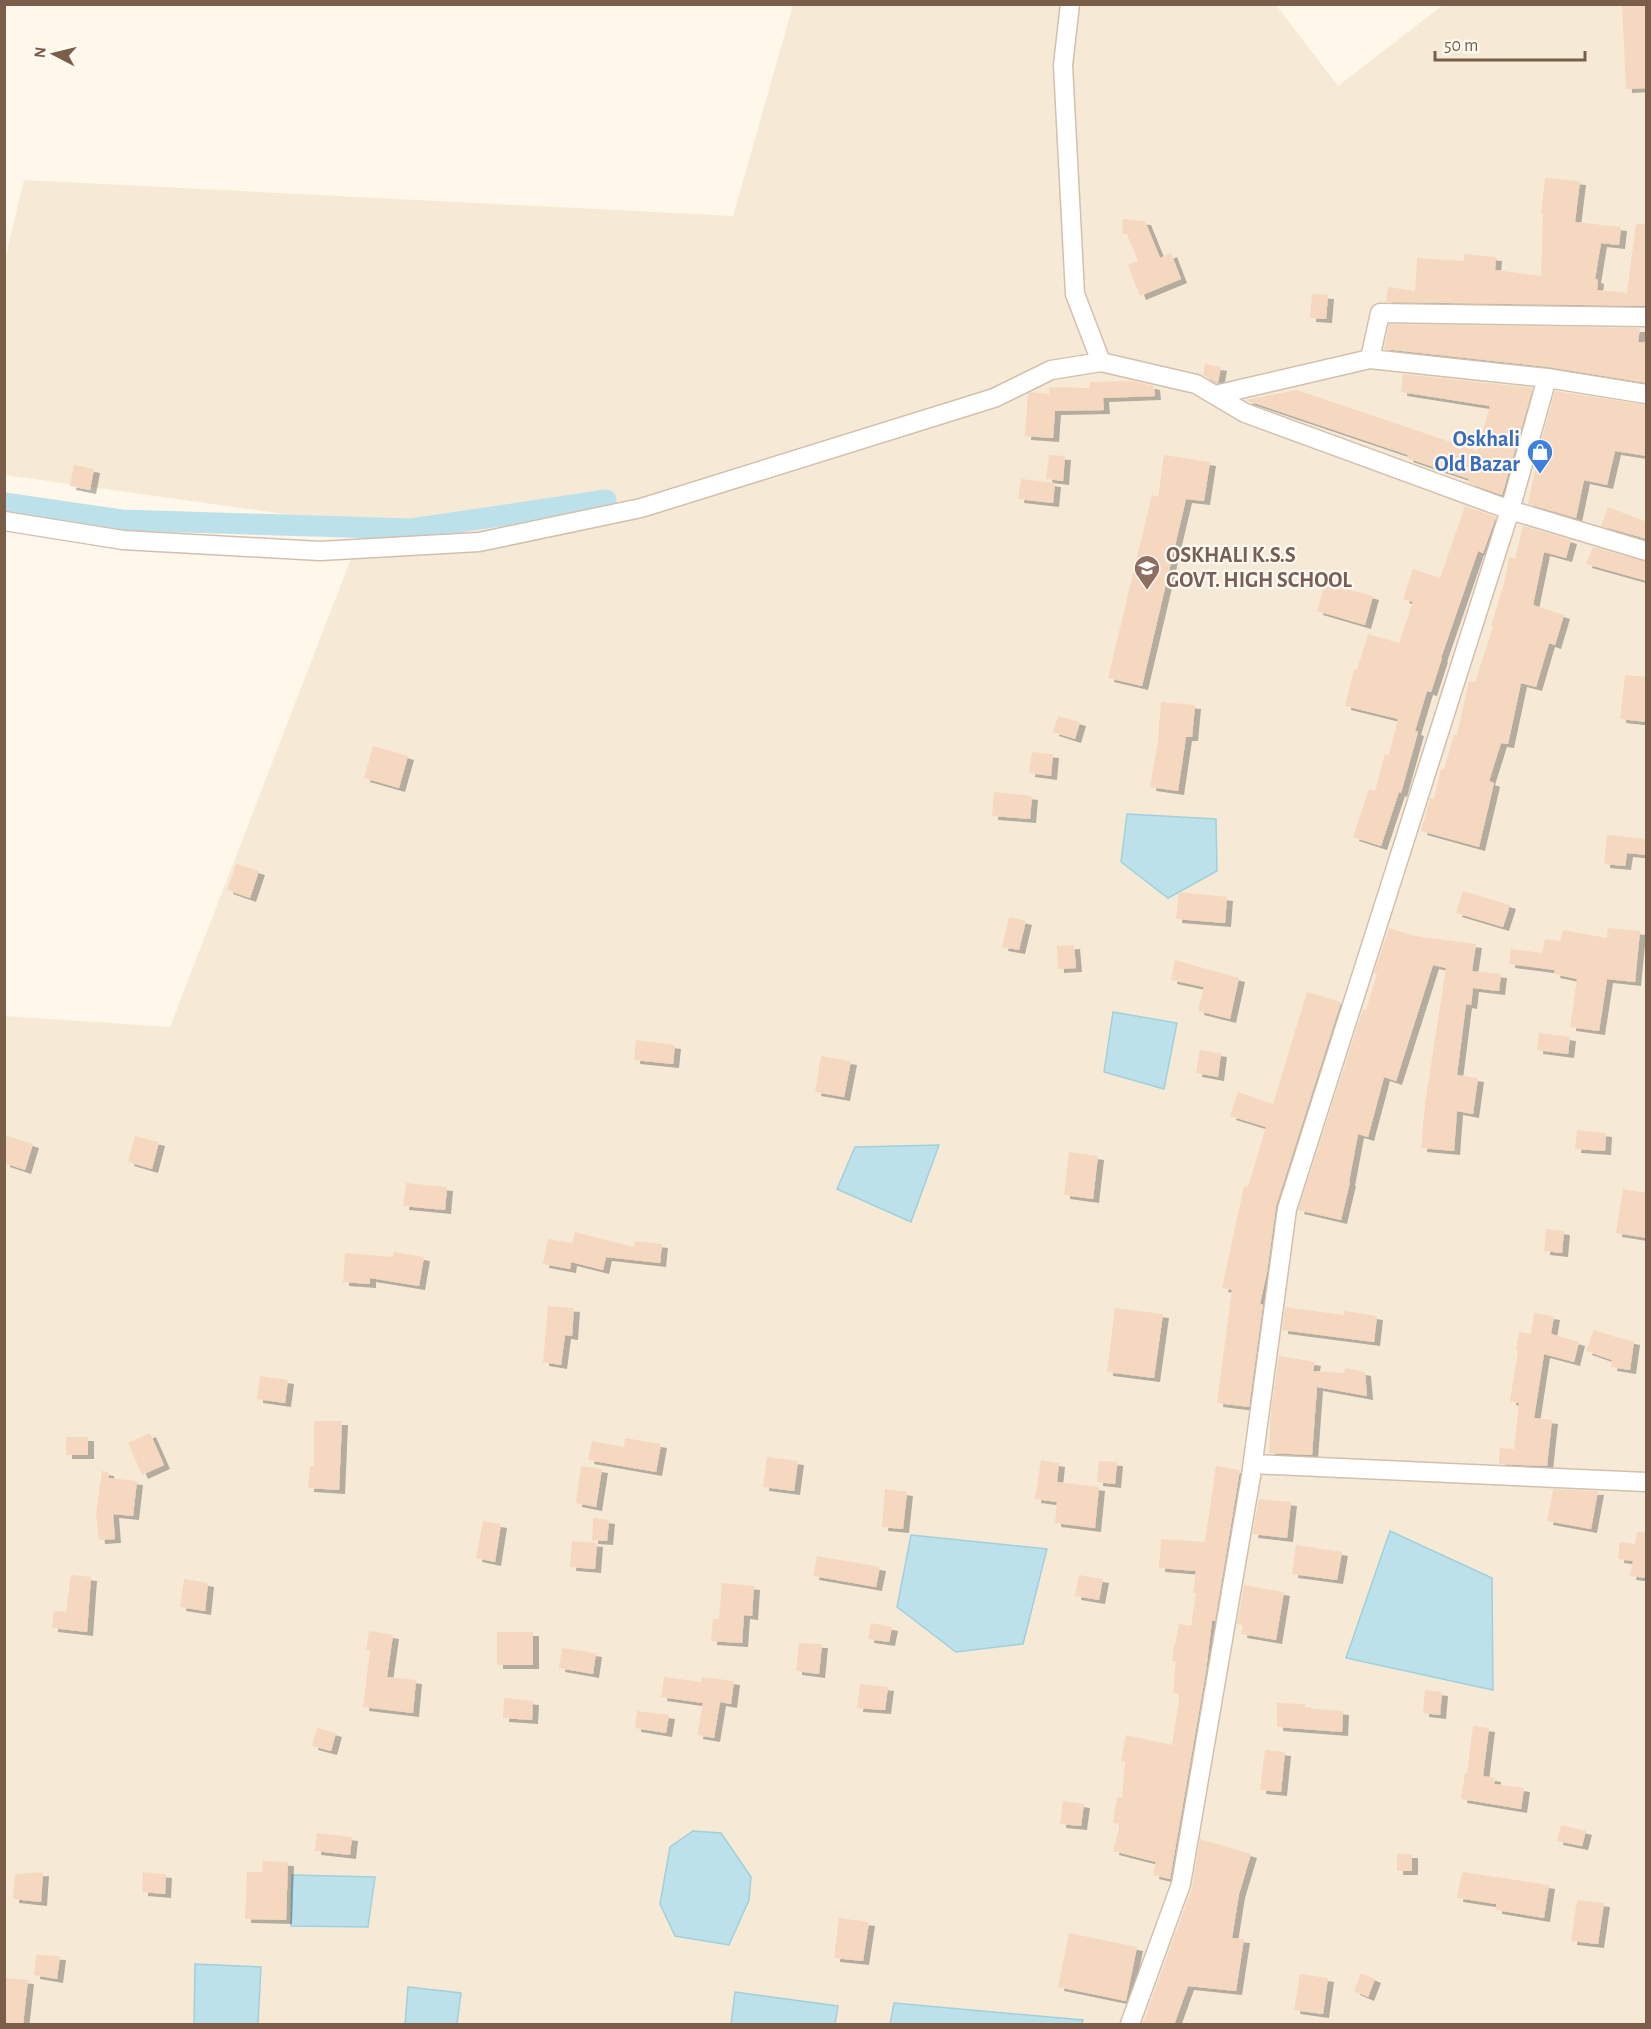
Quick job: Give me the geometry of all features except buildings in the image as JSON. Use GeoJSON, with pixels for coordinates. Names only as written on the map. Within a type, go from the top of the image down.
{"type":"FeatureCollection","features":[{"type":"Feature","properties":{"kind":"street"},"geometry":{"type":"LineString","coordinates":[[1070,4],[1064,65],[1075,294],[1101,362]]}},
{"type":"Feature","properties":{"kind":"street"},"geometry":{"type":"LineString","coordinates":[[1370,359],[1380,313],[1647,317]]}},
{"type":"Feature","properties":{"kind":"street"},"geometry":{"type":"LineString","coordinates":[[1215,395],[1370,359],[1547,378],[1647,394]]}},
{"type":"Feature","properties":{"kind":"street"},"geometry":{"type":"LineString","coordinates":[[4,521],[123,540],[320,551],[479,542],[641,508],[994,398],[1051,370],[1101,362],[1196,384],[1245,413],[1510,510],[1647,551]]}},
{"type":"Feature","properties":{"kind":"street"},"geometry":{"type":"LineString","coordinates":[[1130,2025],[1181,1884],[1253,1464],[1287,1209],[1510,510],[1547,378]]}},
{"type":"Feature","properties":{"kind":"street"},"geometry":{"type":"LineString","coordinates":[[1253,1464],[1647,1482]]}},
{"type":"Feature","properties":{"kind":"shaded area"},"geometry":{"type":"Polygon","coordinates":[[[793,5],[1276,5],[1338,86],[1443,5],[1646,5],[1646,2024],[5,2024],[5,1016],[170,1027],[364,525],[5,475],[5,259],[24,180],[733,216],[793,5]]]}},
{"type":"Feature","properties":{"kind":"water"},"geometry":{"type":"Polygon","coordinates":[[[1127,814],[1216,819],[1217,871],[1168,898],[1121,862],[1127,814]]]}},
{"type":"Feature","properties":{"kind":"water"},"geometry":{"type":"Polygon","coordinates":[[[1113,1012],[1177,1023],[1164,1089],[1104,1072],[1113,1012]]]}},
{"type":"Feature","properties":{"kind":"water"},"geometry":{"type":"Polygon","coordinates":[[[939,1145],[911,1222],[837,1189],[855,1147],[939,1145]]]}},
{"type":"Feature","properties":{"kind":"water"},"geometry":{"type":"Polygon","coordinates":[[[1390,1531],[1492,1578],[1493,1690],[1346,1658],[1390,1531]]]}},
{"type":"Feature","properties":{"kind":"water"},"geometry":{"type":"Polygon","coordinates":[[[911,1535],[1047,1549],[1023,1644],[956,1652],[897,1607],[911,1535]]]}},
{"type":"Feature","properties":{"kind":"water"},"geometry":{"type":"Polygon","coordinates":[[[693,1831],[721,1833],[751,1877],[749,1900],[729,1945],[675,1936],[660,1904],[670,1847],[693,1831]]]}},
{"type":"Feature","properties":{"kind":"water"},"geometry":{"type":"Polygon","coordinates":[[[292,1875],[375,1877],[368,1927],[291,1926],[292,1875]]]}},
{"type":"Feature","properties":{"kind":"water"},"geometry":{"type":"Polygon","coordinates":[[[195,1964],[261,1967],[258,2024],[194,2024],[195,1964]]]}},
{"type":"Feature","properties":{"kind":"water"},"geometry":{"type":"Polygon","coordinates":[[[408,1987],[461,1993],[457,2024],[405,2024],[408,1987]]]}},
{"type":"Feature","properties":{"kind":"water"},"geometry":{"type":"Polygon","coordinates":[[[735,1992],[838,2006],[835,2024],[731,2024],[735,1992]]]}},
{"type":"Feature","properties":{"kind":"water"},"geometry":{"type":"Polygon","coordinates":[[[894,2003],[1083,2020],[1082,2024],[890,2024],[894,2003]]]}},
{"type":"Feature","properties":{"kind":"waterway"},"geometry":{"type":"LineString","coordinates":[[4,503],[121,520],[411,529],[606,500]]}},
{"type":"Feature","properties":{"kind":"place","name":"Oskhali Old Bazar"},"geometry":{"type":"Point","coordinates":[1540,475]}},
{"type":"Feature","properties":{"kind":"place","name":"OSKHALI K.S.S GOVT. HIGH SCHOOL"},"geometry":{"type":"Point","coordinates":[1147,591]}}]}
